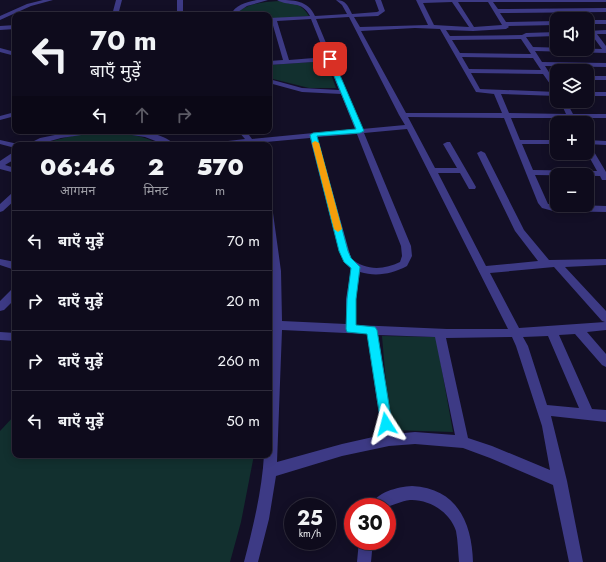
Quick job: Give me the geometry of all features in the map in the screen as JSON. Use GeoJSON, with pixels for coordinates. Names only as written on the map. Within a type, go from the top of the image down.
{"type":"FeatureCollection","features":[{"type":"Feature","properties":{"kind":"street"},"geometry":{"type":"LineString","coordinates":[[12,12],[25,6],[50,0]]}},
{"type":"Feature","properties":{"kind":"street"},"geometry":{"type":"LineString","coordinates":[[116,12],[118,0]]}},
{"type":"Feature","properties":{"kind":"street"},"geometry":{"type":"LineString","coordinates":[[180,0],[180,12]]}},
{"type":"Feature","properties":{"kind":"street"},"geometry":{"type":"LineString","coordinates":[[235,12],[241,6],[251,2],[264,0]]}},
{"type":"Feature","properties":{"kind":"street"},"geometry":{"type":"LineString","coordinates":[[280,0],[301,3],[307,6],[313,18],[406,246],[407,256],[404,264],[395,270],[382,272],[356,267],[348,260],[344,251],[313,135]]}},
{"type":"Feature","properties":{"kind":"street"},"geometry":{"type":"LineString","coordinates":[[340,0],[344,4],[358,29],[516,333],[548,426],[576,562]]}},
{"type":"Feature","properties":{"kind":"street"},"geometry":{"type":"LineString","coordinates":[[287,62],[272,20],[380,13],[382,11],[378,0]]}},
{"type":"Feature","properties":{"kind":"street"},"geometry":{"type":"LineString","coordinates":[[358,29],[431,26],[473,29],[506,27],[489,0]]}},
{"type":"Feature","properties":{"kind":"street"},"geometry":{"type":"LineString","coordinates":[[431,26],[420,1],[606,0]]}},
{"type":"Feature","properties":{"kind":"street"},"geometry":{"type":"LineString","coordinates":[[454,1],[473,29]]}},
{"type":"Feature","properties":{"kind":"street"},"geometry":{"type":"LineString","coordinates":[[496,11],[606,10]]}},
{"type":"Feature","properties":{"kind":"street"},"geometry":{"type":"LineString","coordinates":[[0,18],[12,12]]}},
{"type":"Feature","properties":{"kind":"street"},"geometry":{"type":"LineString","coordinates":[[594,22],[606,22]]}},
{"type":"Feature","properties":{"kind":"street"},"geometry":{"type":"LineString","coordinates":[[504,24],[550,23]]}},
{"type":"Feature","properties":{"kind":"street"},"geometry":{"type":"LineString","coordinates":[[0,28],[12,26]]}},
{"type":"Feature","properties":{"kind":"street"},"geometry":{"type":"LineString","coordinates":[[442,27],[478,91],[550,94]]}},
{"type":"Feature","properties":{"kind":"street"},"geometry":{"type":"LineString","coordinates":[[594,32],[606,32]]}},
{"type":"Feature","properties":{"kind":"street"},"geometry":{"type":"LineString","coordinates":[[447,38],[523,37],[526,35],[550,43]]}},
{"type":"Feature","properties":{"kind":"street"},"geometry":{"type":"LineString","coordinates":[[523,37],[550,80]]}},
{"type":"Feature","properties":{"kind":"street"},"geometry":{"type":"LineString","coordinates":[[594,37],[606,51]]}},
{"type":"Feature","properties":{"kind":"street"},"geometry":{"type":"LineString","coordinates":[[530,49],[550,45]]}},
{"type":"Feature","properties":{"kind":"street"},"geometry":{"type":"LineString","coordinates":[[0,50],[12,53]]}},
{"type":"Feature","properties":{"kind":"street"},"geometry":{"type":"LineString","coordinates":[[594,50],[606,51]]}},
{"type":"Feature","properties":{"kind":"street"},"geometry":{"type":"LineString","coordinates":[[458,55],[535,56]]}},
{"type":"Feature","properties":{"kind":"street"},"geometry":{"type":"LineString","coordinates":[[272,63],[330,59]]}},
{"type":"Feature","properties":{"kind":"street"},"geometry":{"type":"LineString","coordinates":[[540,64],[606,65]]}},
{"type":"Feature","properties":{"kind":"street"},"geometry":{"type":"LineString","coordinates":[[466,71],[550,76]]}},
{"type":"Feature","properties":{"kind":"street"},"geometry":{"type":"LineString","coordinates":[[594,78],[606,78]]}},
{"type":"Feature","properties":{"kind":"street"},"geometry":{"type":"LineString","coordinates":[[272,82],[302,90],[343,92]]}},
{"type":"Feature","properties":{"kind":"street"},"geometry":{"type":"LineString","coordinates":[[497,92],[542,203],[545,206],[553,208],[606,209]]}},
{"type":"Feature","properties":{"kind":"street"},"geometry":{"type":"LineString","coordinates":[[594,94],[606,94]]}},
{"type":"Feature","properties":{"kind":"street"},"geometry":{"type":"LineString","coordinates":[[566,108],[570,115]]}},
{"type":"Feature","properties":{"kind":"street"},"geometry":{"type":"LineString","coordinates":[[403,115],[507,114],[606,116]]}},
{"type":"Feature","properties":{"kind":"street"},"geometry":{"type":"LineString","coordinates":[[0,118],[12,115]]}},
{"type":"Feature","properties":{"kind":"street"},"geometry":{"type":"LineString","coordinates":[[259,142],[313,135],[409,127]]}},
{"type":"Feature","properties":{"kind":"street"},"geometry":{"type":"LineString","coordinates":[[35,142],[77,134]]}},
{"type":"Feature","properties":{"kind":"street"},"geometry":{"type":"LineString","coordinates":[[140,134],[166,142]]}},
{"type":"Feature","properties":{"kind":"street"},"geometry":{"type":"LineString","coordinates":[[0,142],[12,145]]}},
{"type":"Feature","properties":{"kind":"street"},"geometry":{"type":"LineString","coordinates":[[518,142],[550,142]]}},
{"type":"Feature","properties":{"kind":"street"},"geometry":{"type":"LineString","coordinates":[[594,142],[606,143]]}},
{"type":"Feature","properties":{"kind":"street"},"geometry":{"type":"LineString","coordinates":[[447,144],[472,187]]}},
{"type":"Feature","properties":{"kind":"street"},"geometry":{"type":"LineString","coordinates":[[481,153],[516,224],[551,263],[606,318]]}},
{"type":"Feature","properties":{"kind":"street"},"geometry":{"type":"LineString","coordinates":[[0,166],[12,157]]}},
{"type":"Feature","properties":{"kind":"street"},"geometry":{"type":"LineString","coordinates":[[594,158],[605,175]]}},
{"type":"Feature","properties":{"kind":"street"},"geometry":{"type":"LineString","coordinates":[[0,166],[12,169]]}},
{"type":"Feature","properties":{"kind":"street"},"geometry":{"type":"LineString","coordinates":[[432,171],[462,170]]}},
{"type":"Feature","properties":{"kind":"street"},"geometry":{"type":"LineString","coordinates":[[530,172],[605,175]]}},
{"type":"Feature","properties":{"kind":"street"},"geometry":{"type":"LineString","coordinates":[[0,209],[12,198]]}},
{"type":"Feature","properties":{"kind":"street"},"geometry":{"type":"LineString","coordinates":[[272,237],[276,271],[272,373]]}},
{"type":"Feature","properties":{"kind":"street"},"geometry":{"type":"LineString","coordinates":[[0,262],[12,265]]}},
{"type":"Feature","properties":{"kind":"street"},"geometry":{"type":"LineString","coordinates":[[483,270],[551,263],[606,262]]}},
{"type":"Feature","properties":{"kind":"street"},"geometry":{"type":"LineString","coordinates":[[351,329],[351,299],[356,267]]}},
{"type":"Feature","properties":{"kind":"street"},"geometry":{"type":"LineString","coordinates":[[0,307],[12,296]]}},
{"type":"Feature","properties":{"kind":"street"},"geometry":{"type":"LineString","coordinates":[[273,325],[372,330],[516,333],[578,330],[606,326]]}},
{"type":"Feature","properties":{"kind":"street"},"geometry":{"type":"LineString","coordinates":[[372,330],[389,440]]}},
{"type":"Feature","properties":{"kind":"street"},"geometry":{"type":"LineString","coordinates":[[578,330],[606,362]]}},
{"type":"Feature","properties":{"kind":"street"},"geometry":{"type":"LineString","coordinates":[[439,332],[463,442]]}},
{"type":"Feature","properties":{"kind":"street"},"geometry":{"type":"LineString","coordinates":[[552,332],[588,415]]}},
{"type":"Feature","properties":{"kind":"street"},"geometry":{"type":"LineString","coordinates":[[0,336],[12,337]]}},
{"type":"Feature","properties":{"kind":"street"},"geometry":{"type":"LineString","coordinates":[[542,410],[606,416]]}},
{"type":"Feature","properties":{"kind":"street"},"geometry":{"type":"LineString","coordinates":[[270,470],[336,451],[389,440],[415,438],[463,442],[492,452],[560,481]]}},
{"type":"Feature","properties":{"kind":"street"},"geometry":{"type":"LineString","coordinates":[[251,562],[262,519],[270,470],[270,458]]}},
{"type":"Feature","properties":{"kind":"street"},"geometry":{"type":"LineString","coordinates":[[389,498],[409,493],[424,494],[448,505],[457,517],[463,530],[466,562]]}},
{"type":"Feature","properties":{"kind":"street"},"geometry":{"type":"LineString","coordinates":[[364,562],[365,550]]}},
{"type":"Feature","properties":{"kind":"green space"},"geometry":{"type":"Polygon","coordinates":[[[279,1],[293,3],[303,8],[309,16],[272,19],[272,12],[238,12],[252,5],[279,1]]]}},
{"type":"Feature","properties":{"kind":"green space"},"geometry":{"type":"Polygon","coordinates":[[[326,61],[336,88],[309,88],[272,79],[272,65],[326,61]]]}},
{"type":"Feature","properties":{"kind":"green space"},"geometry":{"type":"Polygon","coordinates":[[[80,134],[121,134],[141,137],[155,142],[48,142],[80,134]]]}},
{"type":"Feature","properties":{"kind":"green space"},"geometry":{"type":"Polygon","coordinates":[[[382,336],[436,337],[453,432],[390,430],[382,336]]]}},
{"type":"Feature","properties":{"kind":"green space"},"geometry":{"type":"Polygon","coordinates":[[[12,418],[12,458],[253,458],[241,522],[230,562],[0,562],[0,431],[12,418]]]}},
{"type":"Feature","properties":{"kind":"slow traffic"},"geometry":{"type":"LineString","coordinates":[[315,143],[338,229]]}},
{"type":"Feature","properties":{"kind":"route"},"geometry":{"type":"LineString","coordinates":[[330,59],[360,131],[313,135],[344,251],[348,260],[356,267],[351,299],[351,329],[372,330],[386,424]]}}]}
